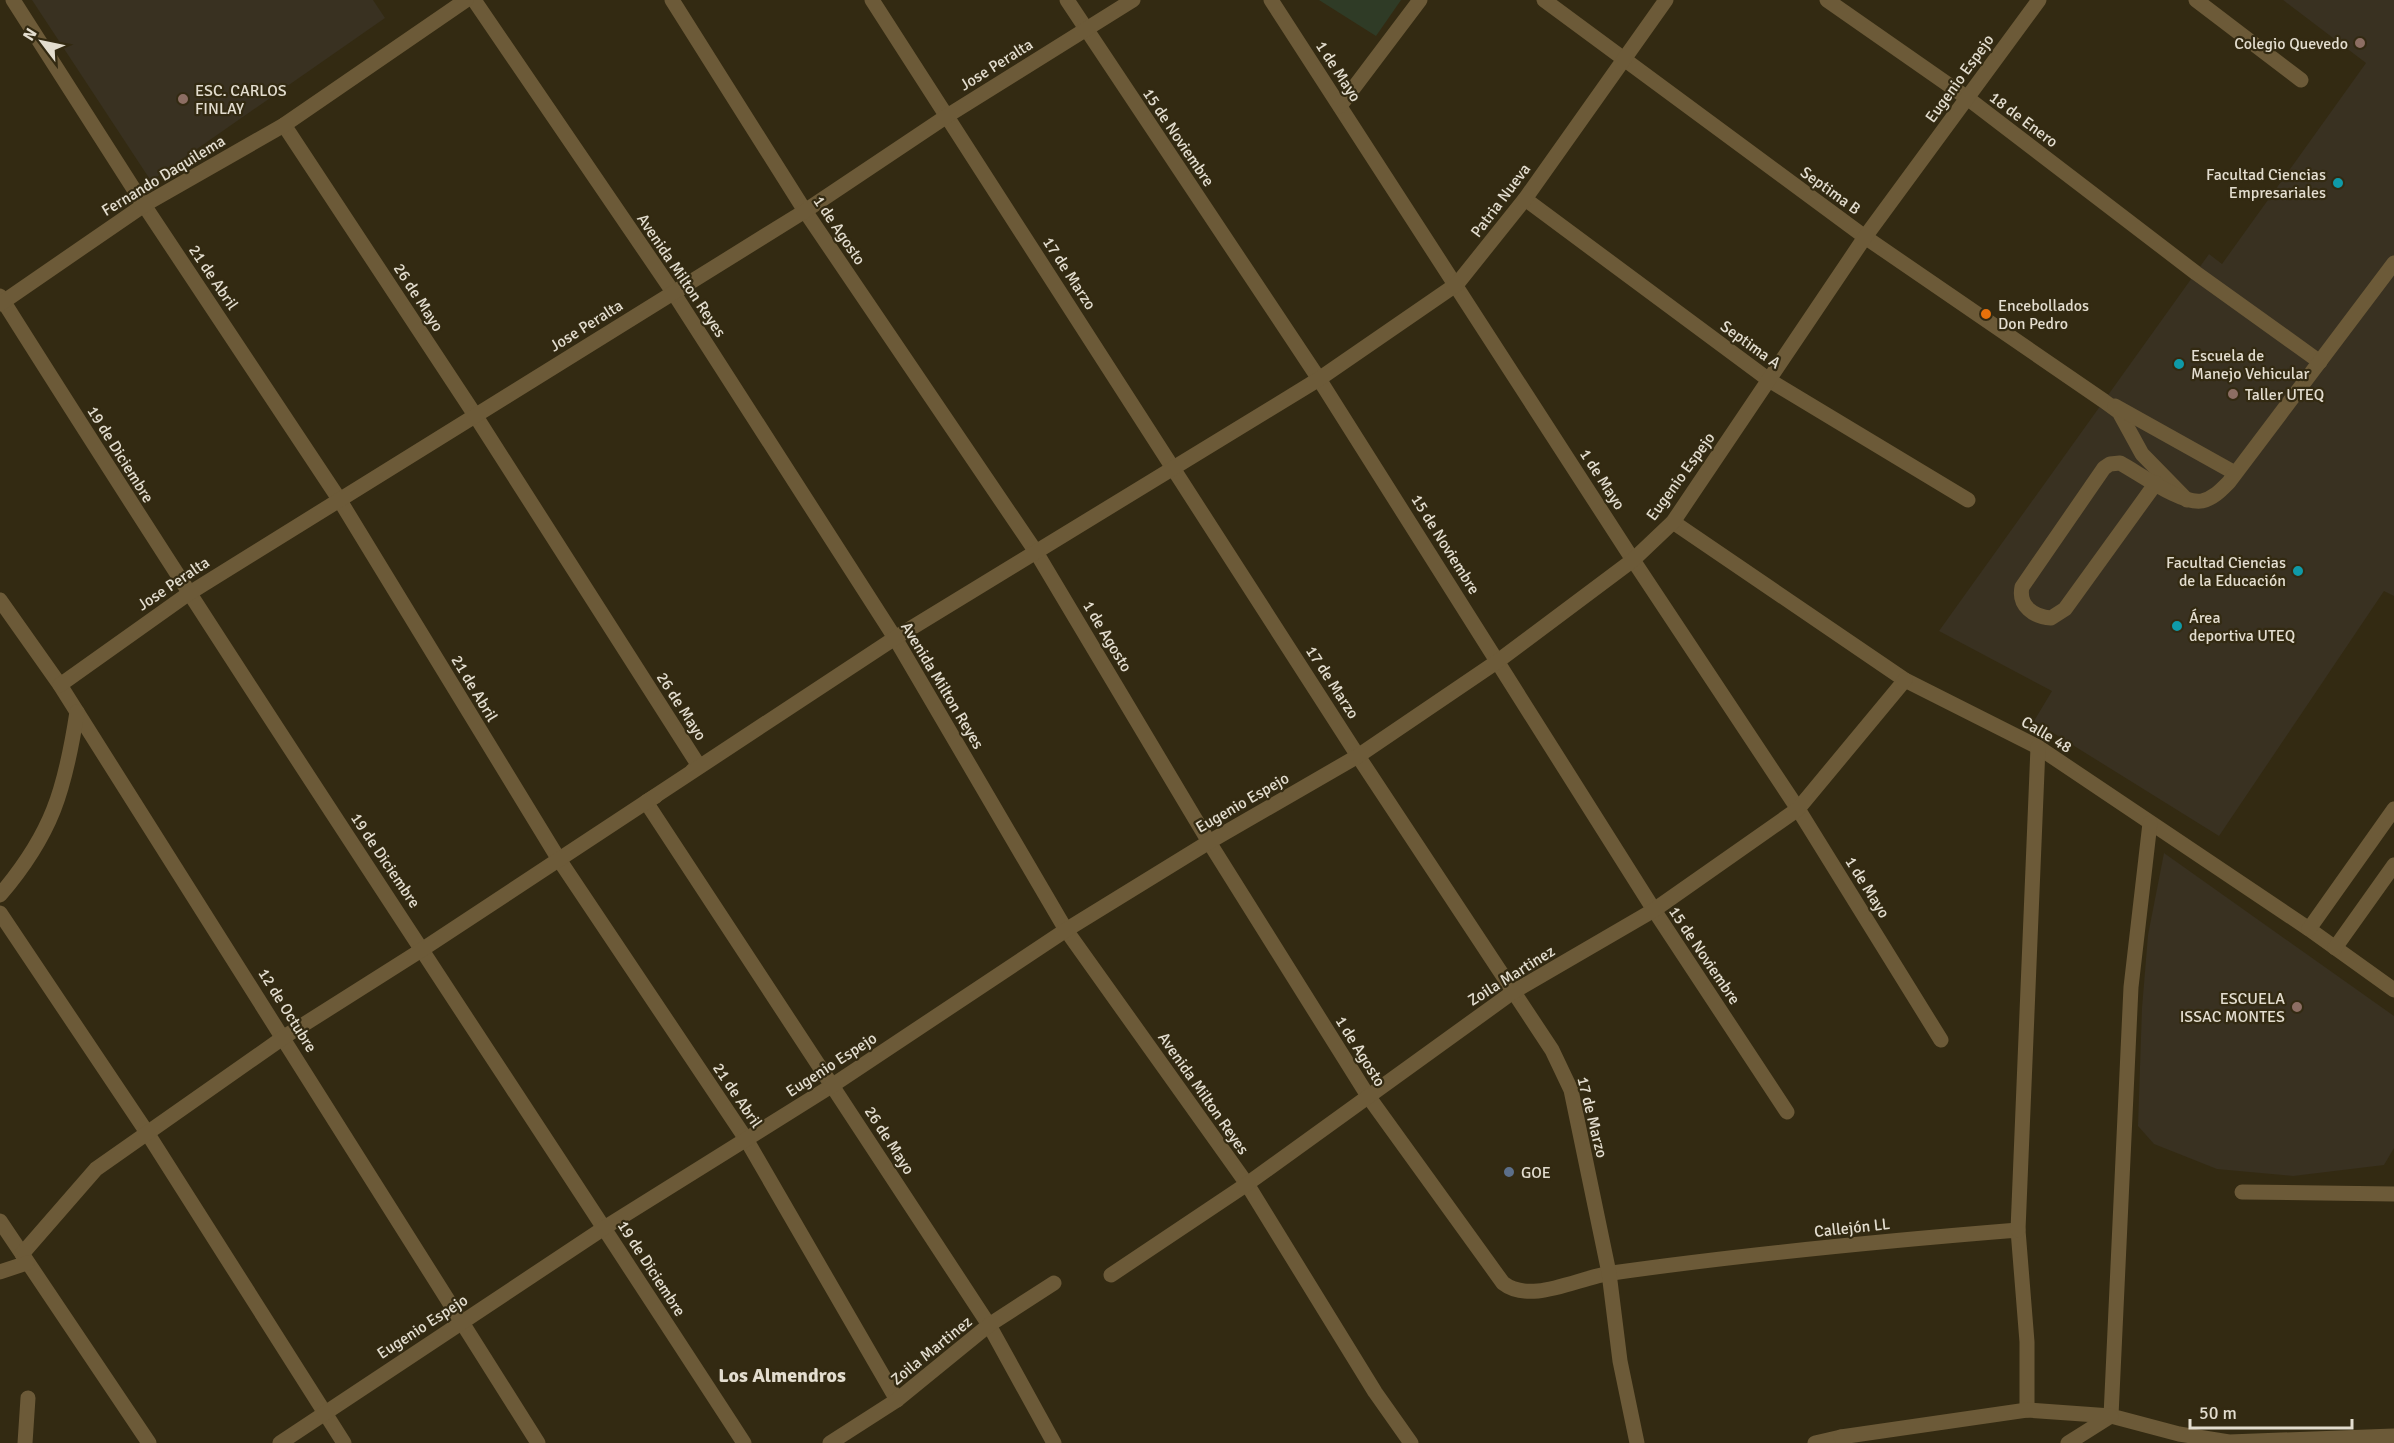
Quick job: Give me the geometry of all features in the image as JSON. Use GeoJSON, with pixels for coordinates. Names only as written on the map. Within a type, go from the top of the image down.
{"type":"FeatureCollection","features":[{"type":"Feature","properties":{"kind":"street","name":"21 de Abril"},"geometry":{"type":"LineString","coordinates":[[13,0],[144,205],[339,499],[558,858],[746,1139],[897,1400]]}},
{"type":"Feature","properties":{"kind":"street","name":"Fernando Daquilema"},"geometry":{"type":"LineString","coordinates":[[1,301],[144,205],[284,125],[466,0]]}},
{"type":"Feature","properties":{"kind":"street","name":"Avenida Milton Reyes"},"geometry":{"type":"LineString","coordinates":[[474,0],[673,292],[895,638],[1066,930],[1247,1184],[1376,1392],[1411,1443]]}},
{"type":"Feature","properties":{"kind":"street","name":"1 de Agosto"},"geometry":{"type":"LineString","coordinates":[[672,0],[805,211],[1036,552],[1209,842],[1368,1096],[1503,1283],[1513,1290]]}},
{"type":"Feature","properties":{"kind":"street","name":"17 de Marzo"},"geometry":{"type":"LineString","coordinates":[[872,0],[1358,756],[1552,1050],[1571,1090],[1609,1273],[1620,1361],[1636,1439]]}},
{"type":"Feature","properties":{"kind":"street","name":"15 de Noviembre"},"geometry":{"type":"LineString","coordinates":[[1067,0],[1319,380],[1654,910],[1787,1112]]}},
{"type":"Feature","properties":{"kind":"street","name":"Jose Peralta"},"geometry":{"type":"LineString","coordinates":[[60,685],[188,594],[805,211],[947,116],[1133,0]]}},
{"type":"Feature","properties":{"kind":"street","name":"1 de Mayo"},"geometry":{"type":"LineString","coordinates":[[1271,0],[1457,284],[1633,560],[1798,809],[1941,1040]]}},
{"type":"Feature","properties":{"kind":"street"},"geometry":{"type":"LineString","coordinates":[[1340,106],[1420,0]]}},
{"type":"Feature","properties":{"kind":"street","name":"Septima B"},"geometry":{"type":"LineString","coordinates":[[1544,0],[1865,237],[2104,401]]}},
{"type":"Feature","properties":{"kind":"street","name":"Patria Nueva"},"geometry":{"type":"LineString","coordinates":[[699,766],[895,638],[1319,380],[1457,284],[1525,199],[1666,0]]}},
{"type":"Feature","properties":{"kind":"street","name":"18 de Enero"},"geometry":{"type":"LineString","coordinates":[[1827,0],[1966,97],[2196,273],[2320,362]]}},
{"type":"Feature","properties":{"kind":"street","name":"Eugenio Espejo"},"geometry":{"type":"LineString","coordinates":[[280,1443],[604,1228],[833,1085],[1066,930],[1209,842],[1358,756],[1498,661],[1633,560],[1673,522],[1865,237],[2039,0]]}},
{"type":"Feature","properties":{"kind":"street"},"geometry":{"type":"LineString","coordinates":[[2196,0],[2301,80]]}},
{"type":"Feature","properties":{"kind":"street","name":"26 de Mayo"},"geometry":{"type":"LineString","coordinates":[[284,125],[475,415],[699,766],[646,802],[989,1325],[1054,1443]]}},
{"type":"Feature","properties":{"kind":"street","name":"Septima A"},"geometry":{"type":"LineString","coordinates":[[1525,199],[1769,380],[1968,500]]}},
{"type":"Feature","properties":{"kind":"street"},"geometry":{"type":"LineString","coordinates":[[2156,483],[2065,609],[2051,618],[2034,614],[2027,608],[2022,601],[2022,587],[2104,468],[2110,464],[2120,463],[2187,500],[2201,501],[2215,496],[2235,473],[2394,263]]}},
{"type":"Feature","properties":{"kind":"street","name":"19 de Diciembre"},"geometry":{"type":"LineString","coordinates":[[1,301],[188,594],[423,949],[744,1443]]}},
{"type":"Feature","properties":{"kind":"street"},"geometry":{"type":"LineString","coordinates":[[2104,401],[2157,427],[2235,473]]}},
{"type":"Feature","properties":{"kind":"street"},"geometry":{"type":"LineString","coordinates":[[2104,401],[2118,412],[2142,454],[2187,500]]}},
{"type":"Feature","properties":{"kind":"street","name":"Calle 48"},"geometry":{"type":"LineString","coordinates":[[1673,522],[1905,680],[2038,747],[2309,929],[2394,990]]}},
{"type":"Feature","properties":{"kind":"street","name":"12 de Octubre"},"geometry":{"type":"LineString","coordinates":[[1,605],[60,685],[284,1037],[460,1323],[538,1443]]}},
{"type":"Feature","properties":{"kind":"street","name":"Zoila Martinez"},"geometry":{"type":"LineString","coordinates":[[1111,1275],[1247,1184],[1513,992],[1654,910],[1798,809],[1905,680]]}},
{"type":"Feature","properties":{"kind":"street"},"geometry":{"type":"LineString","coordinates":[[0,895],[33,853],[55,809],[70,752],[77,712]]}},
{"type":"Feature","properties":{"kind":"street"},"geometry":{"type":"LineString","coordinates":[[2027,1410],[2027,1342],[2018,1230],[2038,747]]}},
{"type":"Feature","properties":{"kind":"street"},"geometry":{"type":"LineString","coordinates":[[0,1272],[24,1258],[96,1168],[146,1131],[284,1037],[423,949],[699,766]]}},
{"type":"Feature","properties":{"kind":"street"},"geometry":{"type":"LineString","coordinates":[[2309,929],[2394,808]]}},
{"type":"Feature","properties":{"kind":"street"},"geometry":{"type":"LineString","coordinates":[[2111,1416],[2131,987],[2150,824]]}},
{"type":"Feature","properties":{"kind":"street"},"geometry":{"type":"LineString","coordinates":[[2335,948],[2394,865]]}},
{"type":"Feature","properties":{"kind":"street"},"geometry":{"type":"LineString","coordinates":[[0,913],[146,1131],[344,1443]]}},
{"type":"Feature","properties":{"kind":"street"},"geometry":{"type":"LineString","coordinates":[[2242,1192],[2394,1194]]}},
{"type":"Feature","properties":{"kind":"street"},"geometry":{"type":"LineString","coordinates":[[0,1221],[149,1443]]}},
{"type":"Feature","properties":{"kind":"street","name":"Callejón LL"},"geometry":{"type":"LineString","coordinates":[[1513,1290],[1534,1292],[1609,1273],[1885,1241],[2018,1230]]}},
{"type":"Feature","properties":{"kind":"street","name":"Zoila Martinez"},"geometry":{"type":"LineString","coordinates":[[830,1443],[897,1400],[989,1325],[1054,1283]]}},
{"type":"Feature","properties":{"kind":"street"},"geometry":{"type":"LineString","coordinates":[[25,1443],[28,1398]]}},
{"type":"Feature","properties":{"kind":"street"},"geometry":{"type":"LineString","coordinates":[[1815,1443],[2027,1410],[2111,1416],[2168,1431],[2229,1442],[2394,1436]]}},
{"type":"Feature","properties":{"kind":"street"},"geometry":{"type":"LineString","coordinates":[[2068,1443],[2111,1416]]}},
{"type":"Feature","properties":{"kind":"shaded area","name":"ESC. CARLOS FINLAY"},"geometry":{"type":"Polygon","coordinates":[[[32,0],[373,0],[385,18],[151,181],[32,0]]]}},
{"type":"Feature","properties":{"kind":"shaded area"},"geometry":{"type":"Polygon","coordinates":[[[2283,0],[2394,0],[2394,596],[2384,591],[2219,836],[2034,721],[2052,691],[1939,631],[2209,254],[2222,264],[2366,63],[2283,0]]]}},
{"type":"Feature","properties":{"kind":"shaded area"},"geometry":{"type":"Polygon","coordinates":[[[2164,853],[2394,1016],[2394,1148],[2384,1165],[2293,1176],[2217,1169],[2154,1144],[2138,1126],[2142,1008],[2148,935],[2164,853]]]}},
{"type":"Feature","properties":{"kind":"green space"},"geometry":{"type":"Polygon","coordinates":[[[1319,0],[1401,0],[1376,36],[1319,0]]]}},
{"type":"Feature","properties":{"kind":"place","name":"Colegio Quevedo"},"geometry":{"type":"Point","coordinates":[2360,43]}},
{"type":"Feature","properties":{"kind":"place","name":"ESC. CARLOS FINLAY"},"geometry":{"type":"Point","coordinates":[183,99]}},
{"type":"Feature","properties":{"kind":"place","name":"Facultad Ciencias Empresariales"},"geometry":{"type":"Point","coordinates":[2338,183]}},
{"type":"Feature","properties":{"kind":"place","name":"Encebollados Don Pedro"},"geometry":{"type":"Point","coordinates":[1986,314]}},
{"type":"Feature","properties":{"kind":"place","name":"Escuela de Manejo Vehicular"},"geometry":{"type":"Point","coordinates":[2179,364]}},
{"type":"Feature","properties":{"kind":"place","name":"Taller UTEQ"},"geometry":{"type":"Point","coordinates":[2233,394]}},
{"type":"Feature","properties":{"kind":"place","name":"Facultad Ciencias de la Educación"},"geometry":{"type":"Point","coordinates":[2298,571]}},
{"type":"Feature","properties":{"kind":"place","name":"Área deportiva UTEQ"},"geometry":{"type":"Point","coordinates":[2177,626]}},
{"type":"Feature","properties":{"kind":"place","name":"ESCUELA ISSAC MONTES"},"geometry":{"type":"Point","coordinates":[2297,1007]}},
{"type":"Feature","properties":{"kind":"place","name":"GOE"},"geometry":{"type":"Point","coordinates":[1509,1172]}},
{"type":"Feature","properties":{"kind":"district","name":"Los Almendros"},"geometry":{"type":"Point","coordinates":[782,1375]}}]}
